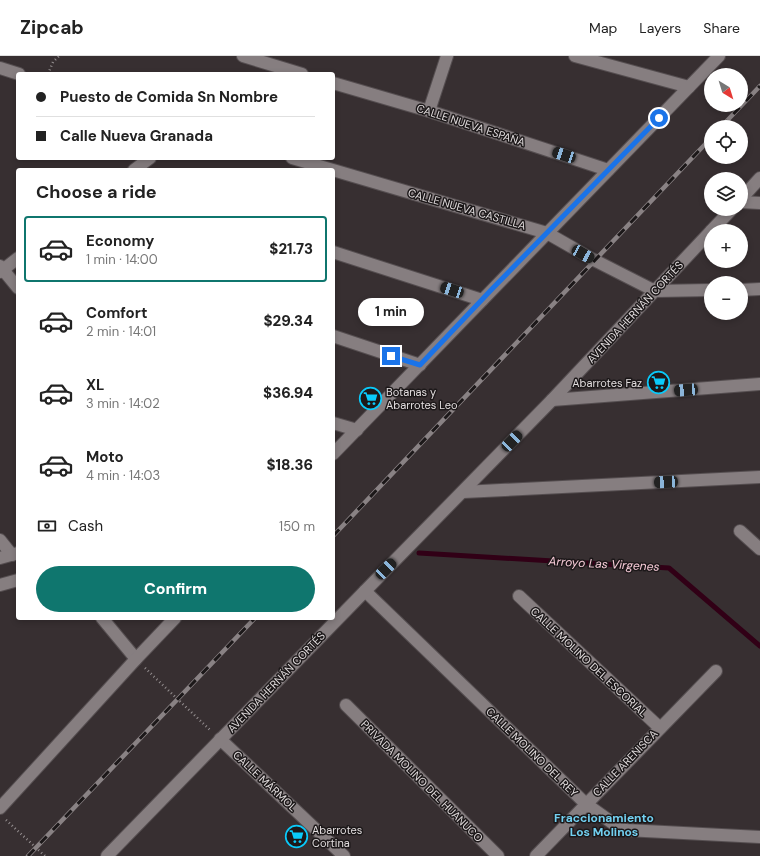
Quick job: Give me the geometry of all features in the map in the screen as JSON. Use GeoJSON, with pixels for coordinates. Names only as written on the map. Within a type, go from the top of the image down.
{"type":"FeatureCollection","features":[{"type":"Feature","properties":{"kind":"street"},"geometry":{"type":"LineString","coordinates":[[243,56],[295,72]]}},
{"type":"Feature","properties":{"kind":"street"},"geometry":{"type":"LineString","coordinates":[[429,111],[447,56]]}},
{"type":"Feature","properties":{"kind":"street"},"geometry":{"type":"LineString","coordinates":[[575,56],[604,60],[690,87]]}},
{"type":"Feature","properties":{"kind":"street"},"geometry":{"type":"LineString","coordinates":[[335,452],[719,56]]}},
{"type":"Feature","properties":{"kind":"street"},"geometry":{"type":"LineString","coordinates":[[265,72],[273,66]]}},
{"type":"Feature","properties":{"kind":"street"},"geometry":{"type":"LineString","coordinates":[[0,68],[16,73]]}},
{"type":"Feature","properties":{"kind":"street","name":"CALLE NUEVA ESPAÑA"},"geometry":{"type":"LineString","coordinates":[[335,84],[429,111],[608,170]]}},
{"type":"Feature","properties":{"kind":"street"},"geometry":{"type":"LineString","coordinates":[[137,168],[147,160]]}},
{"type":"Feature","properties":{"kind":"street","name":"CALLE NUEVA CASTILLA"},"geometry":{"type":"LineString","coordinates":[[299,160],[326,168]]}},
{"type":"Feature","properties":{"kind":"street","name":"CALLE NUEVA CASTILLA"},"geometry":{"type":"LineString","coordinates":[[335,171],[547,233],[596,261],[656,291]]}},
{"type":"Feature","properties":{"kind":"street"},"geometry":{"type":"LineString","coordinates":[[748,192],[760,178]]}},
{"type":"Feature","properties":{"kind":"street"},"geometry":{"type":"LineString","coordinates":[[748,201],[760,203]]}},
{"type":"Feature","properties":{"kind":"street","name":"AVENIDA HERNÁN CORTÉS"},"geometry":{"type":"LineString","coordinates":[[718,224],[725,216]]}},
{"type":"Feature","properties":{"kind":"street","name":"AVENIDA HERNÁN CORTÉS"},"geometry":{"type":"LineString","coordinates":[[107,856],[552,400],[704,239]]}},
{"type":"Feature","properties":{"kind":"street"},"geometry":{"type":"LineString","coordinates":[[335,253],[482,300]]}},
{"type":"Feature","properties":{"kind":"street"},"geometry":{"type":"LineString","coordinates":[[16,259],[1,269],[16,286]]}},
{"type":"Feature","properties":{"kind":"street"},"geometry":{"type":"LineString","coordinates":[[656,291],[704,290]]}},
{"type":"Feature","properties":{"kind":"street"},"geometry":{"type":"LineString","coordinates":[[748,290],[760,290]]}},
{"type":"Feature","properties":{"kind":"street"},"geometry":{"type":"LineString","coordinates":[[335,337],[420,365]]}},
{"type":"Feature","properties":{"kind":"street"},"geometry":{"type":"LineString","coordinates":[[552,400],[760,384]]}},
{"type":"Feature","properties":{"kind":"street"},"geometry":{"type":"LineString","coordinates":[[335,423],[357,430]]}},
{"type":"Feature","properties":{"kind":"street"},"geometry":{"type":"LineString","coordinates":[[463,492],[760,477]]}},
{"type":"Feature","properties":{"kind":"street"},"geometry":{"type":"LineString","coordinates":[[740,531],[760,550]]}},
{"type":"Feature","properties":{"kind":"street"},"geometry":{"type":"LineString","coordinates":[[0,540],[10,556]]}},
{"type":"Feature","properties":{"kind":"street"},"geometry":{"type":"LineString","coordinates":[[0,585],[16,581]]}},
{"type":"Feature","properties":{"kind":"street","name":"CALLE MOLINO DEL REY"},"geometry":{"type":"LineString","coordinates":[[365,591],[586,804],[614,824],[626,830],[760,837]]}},
{"type":"Feature","properties":{"kind":"street","name":"CALLE MOLINO DEL ESCORIAL"},"geometry":{"type":"LineString","coordinates":[[519,596],[660,728]]}},
{"type":"Feature","properties":{"kind":"street"},"geometry":{"type":"LineString","coordinates":[[104,620],[136,659]]}},
{"type":"Feature","properties":{"kind":"street"},"geometry":{"type":"LineString","coordinates":[[3,813],[136,659],[173,620]]}},
{"type":"Feature","properties":{"kind":"street","name":"CALLE ARENISCA"},"geometry":{"type":"LineString","coordinates":[[536,856],[716,671]]}},
{"type":"Feature","properties":{"kind":"street","name":"PRIVADA MOLINO DEL HUANUCO"},"geometry":{"type":"LineString","coordinates":[[346,705],[498,856]]}},
{"type":"Feature","properties":{"kind":"street","name":"CALLE MÁRMOL"},"geometry":{"type":"LineString","coordinates":[[220,739],[344,856]]}},
{"type":"Feature","properties":{"kind":"path"},"geometry":{"type":"LineString","coordinates":[[49,72],[53,62],[59,56]]}},
{"type":"Feature","properties":{"kind":"path"},"geometry":{"type":"LineString","coordinates":[[136,659],[220,739]]}},
{"type":"Feature","properties":{"kind":"path"},"geometry":{"type":"LineString","coordinates":[[3,813],[45,856]]}},
{"type":"Feature","properties":{"kind":"waterway","name":"Arroyo Las Virgenes"},"geometry":{"type":"LineString","coordinates":[[419,553],[669,568],[760,646]]}},
{"type":"Feature","properties":{"kind":"railway"},"geometry":{"type":"LineString","coordinates":[[728,120],[760,86]]}},
{"type":"Feature","properties":{"kind":"railway"},"geometry":{"type":"LineString","coordinates":[[335,534],[704,145]]}},
{"type":"Feature","properties":{"kind":"railway"},"geometry":{"type":"LineString","coordinates":[[28,856],[253,620]]}},
{"type":"Feature","properties":{"kind":"place","name":"Abarrotes Faz"},"geometry":{"type":"Point","coordinates":[658,383]}},
{"type":"Feature","properties":{"kind":"place","name":"Botanas y Abarrotes Leo"},"geometry":{"type":"Point","coordinates":[370,398]}},
{"type":"Feature","properties":{"kind":"place","name":"Abarrotes Cortina"},"geometry":{"type":"Point","coordinates":[296,836]}},
{"type":"Feature","properties":{"kind":"district","name":"Fraccionamiento Los Molinos"},"geometry":{"type":"Point","coordinates":[604,825]}},
{"type":"Feature","properties":{"kind":"route"},"geometry":{"type":"LineString","coordinates":[[391,356],[420,365],[659,118]]}}]}
